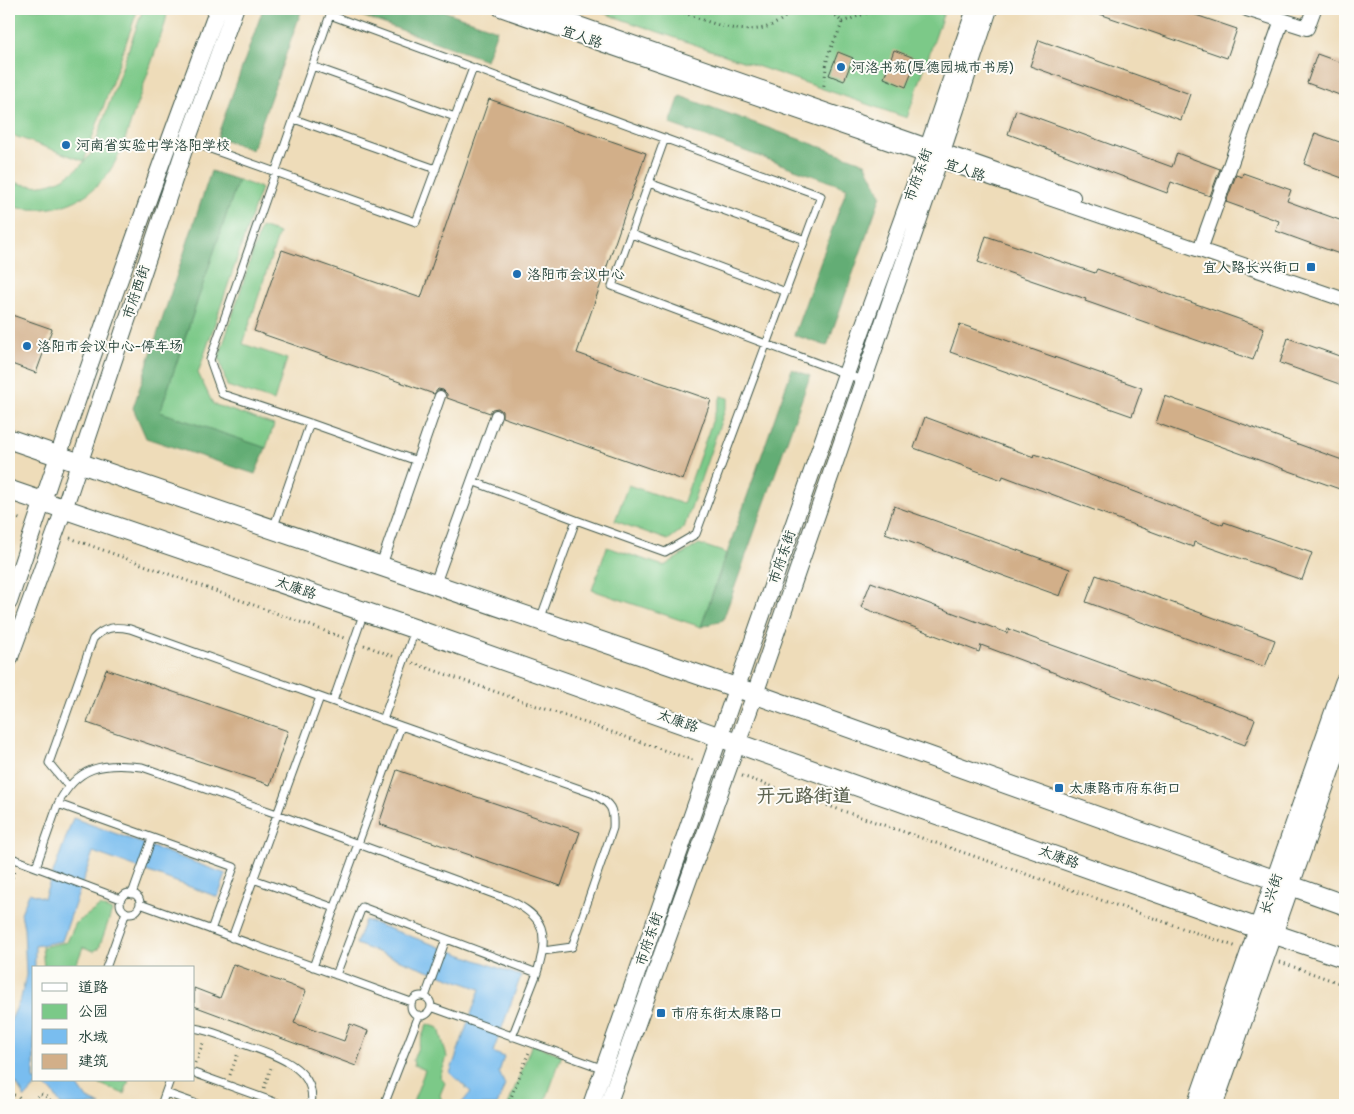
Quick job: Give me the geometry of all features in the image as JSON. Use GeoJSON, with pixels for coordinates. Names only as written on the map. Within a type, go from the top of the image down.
{"type":"FeatureCollection","features":[{"type":"Feature","properties":{"kind":"main road"},"geometry":{"type":"LineString","coordinates":[[9,439],[755,694],[1345,905]]}},
{"type":"Feature","properties":{"kind":"main road","name":"太康路"},"geometry":{"type":"LineString","coordinates":[[9,490],[364,611],[1345,958]]}},
{"type":"Feature","properties":{"kind":"main road","name":"长兴街"},"geometry":{"type":"LineString","coordinates":[[1283,884],[1345,682]]}},
{"type":"Feature","properties":{"kind":"main road","name":"长兴街"},"geometry":{"type":"LineString","coordinates":[[1213,1105],[1266,931],[1345,726]]}},
{"type":"Feature","properties":{"kind":"main road","name":"长兴街"},"geometry":{"type":"LineString","coordinates":[[1197,1105],[1258,954]]}},
{"type":"Feature","properties":{"kind":"street","name":"市府西街"},"geometry":{"type":"LineString","coordinates":[[9,602],[58,456],[171,135],[218,9]]}},
{"type":"Feature","properties":{"kind":"street","name":"市府西街"},"geometry":{"type":"LineString","coordinates":[[9,660],[64,509],[187,141],[235,9]]}},
{"type":"Feature","properties":{"kind":"street","name":"宜人路"},"geometry":{"type":"LineString","coordinates":[[500,9],[1201,245],[1345,291]]}},
{"type":"Feature","properties":{"kind":"street","name":"宜人路"},"geometry":{"type":"LineString","coordinates":[[536,9],[933,154]]}},
{"type":"Feature","properties":{"kind":"street","name":"市府东街"},"geometry":{"type":"LineString","coordinates":[[608,1105],[611,1072],[710,766],[755,694],[862,380],[933,154],[975,9]]}},
{"type":"Feature","properties":{"kind":"street","name":"市府东街"},"geometry":{"type":"LineString","coordinates":[[591,1105],[611,1072],[726,771],[728,739],[736,688],[846,374],[989,9]]}},
{"type":"Feature","properties":{"kind":"street"},"geometry":{"type":"LineString","coordinates":[[1249,9],[1307,28],[1314,9]]}},
{"type":"Feature","properties":{"kind":"street"},"geometry":{"type":"LineString","coordinates":[[1201,245],[1282,20]]}},
{"type":"Feature","properties":{"kind":"street","name":"宜人路"},"geometry":{"type":"LineString","coordinates":[[1201,245],[1345,300]]}},
{"type":"Feature","properties":{"kind":"street"},"geometry":{"type":"LineString","coordinates":[[381,566],[440,396]]}},
{"type":"Feature","properties":{"kind":"street"},"geometry":{"type":"LineString","coordinates":[[435,584],[496,415]]}},
{"type":"Feature","properties":{"kind":"lane"},"geometry":{"type":"LineString","coordinates":[[417,461],[222,394],[210,360],[330,15],[821,196],[696,534],[665,552],[472,481]]}},
{"type":"Feature","properties":{"kind":"lane"},"geometry":{"type":"LineString","coordinates":[[312,66],[455,116]]}},
{"type":"Feature","properties":{"kind":"lane"},"geometry":{"type":"LineString","coordinates":[[171,135],[416,222],[473,68]]}},
{"type":"Feature","properties":{"kind":"lane"},"geometry":{"type":"LineString","coordinates":[[294,118],[436,169]]}},
{"type":"Feature","properties":{"kind":"lane"},"geometry":{"type":"LineString","coordinates":[[665,138],[612,286],[862,380]]}},
{"type":"Feature","properties":{"kind":"lane"},"geometry":{"type":"LineString","coordinates":[[649,183],[805,240]]}},
{"type":"Feature","properties":{"kind":"lane"},"geometry":{"type":"LineString","coordinates":[[631,234],[786,292]]}},
{"type":"Feature","properties":{"kind":"lane"},"geometry":{"type":"LineString","coordinates":[[273,529],[310,423]]}},
{"type":"Feature","properties":{"kind":"lane"},"geometry":{"type":"LineString","coordinates":[[540,620],[576,520]]}},
{"type":"Feature","properties":{"kind":"lane"},"geometry":{"type":"LineString","coordinates":[[333,701],[364,611]]}},
{"type":"Feature","properties":{"kind":"lane"},"geometry":{"type":"LineString","coordinates":[[68,786],[50,763],[93,639],[101,631],[116,626],[130,629],[594,794],[607,801],[614,813],[613,828],[572,947],[543,951]]}},
{"type":"Feature","properties":{"kind":"lane"},"geometry":{"type":"LineString","coordinates":[[383,720],[415,629]]}},
{"type":"Feature","properties":{"kind":"lane"},"geometry":{"type":"LineString","coordinates":[[232,938],[320,697]]}},
{"type":"Feature","properties":{"kind":"lane"},"geometry":{"type":"LineString","coordinates":[[313,967],[401,726]]}},
{"type":"Feature","properties":{"kind":"lane"},"geometry":{"type":"LineString","coordinates":[[36,867],[58,804],[68,786],[71,782],[95,768],[124,764],[142,767],[277,814],[523,906],[535,916],[542,930],[543,951],[537,973],[512,1037]]}},
{"type":"Feature","properties":{"kind":"lane"},"geometry":{"type":"LineString","coordinates":[[58,804],[151,841],[234,867],[211,930]]}},
{"type":"Feature","properties":{"kind":"lane"},"geometry":{"type":"LineString","coordinates":[[132,894],[151,841]]}},
{"type":"Feature","properties":{"kind":"lane"},"geometry":{"type":"LineString","coordinates":[[9,857],[121,899]]}},
{"type":"Feature","properties":{"kind":"lane"},"geometry":{"type":"LineString","coordinates":[[253,879],[335,908]]}},
{"type":"Feature","properties":{"kind":"lane"},"geometry":{"type":"LineString","coordinates":[[140,904],[136,911],[126,912],[121,909],[121,899],[125,894],[132,894],[137,897],[140,904],[412,1002]]}},
{"type":"Feature","properties":{"kind":"lane"},"geometry":{"type":"LineString","coordinates":[[336,975],[362,908],[445,943],[537,973]]}},
{"type":"Feature","properties":{"kind":"lane"},"geometry":{"type":"LineString","coordinates":[[107,966],[126,912]]}},
{"type":"Feature","properties":{"kind":"lane"},"geometry":{"type":"LineString","coordinates":[[425,997],[445,943]]}},
{"type":"Feature","properties":{"kind":"lane"},"geometry":{"type":"LineString","coordinates":[[418,996],[425,997],[430,1001],[431,1007],[425,1015],[419,1015],[413,1012],[412,1002],[418,996]]}},
{"type":"Feature","properties":{"kind":"lane"},"geometry":{"type":"LineString","coordinates":[[431,1007],[611,1072]]}},
{"type":"Feature","properties":{"kind":"lane"},"geometry":{"type":"LineString","coordinates":[[384,1105],[419,1015]]}},
{"type":"Feature","properties":{"kind":"lane"},"geometry":{"type":"LineString","coordinates":[[195,1028],[276,1055],[288,1062],[306,1079],[312,1099],[311,1105]]}},
{"type":"Feature","properties":{"kind":"lane"},"geometry":{"type":"LineString","coordinates":[[195,1073],[284,1105]]}},
{"type":"Feature","properties":{"kind":"lane"},"geometry":{"type":"LineString","coordinates":[[161,1105],[169,1082]]}},
{"type":"Feature","properties":{"kind":"lane"},"geometry":{"type":"LineString","coordinates":[[166,1093],[200,1105]]}},
{"type":"Feature","properties":{"kind":"path"},"geometry":{"type":"LineString","coordinates":[[675,9],[726,26],[750,31],[768,27],[785,18],[793,9]]}},
{"type":"Feature","properties":{"kind":"path"},"geometry":{"type":"LineString","coordinates":[[817,9],[834,14],[842,22]]}},
{"type":"Feature","properties":{"kind":"path"},"geometry":{"type":"LineString","coordinates":[[842,22],[870,12],[873,9]]}},
{"type":"Feature","properties":{"kind":"path"},"geometry":{"type":"LineString","coordinates":[[823,89],[828,54],[839,34],[842,22]]}},
{"type":"Feature","properties":{"kind":"path"},"geometry":{"type":"LineString","coordinates":[[9,515],[35,524]]}},
{"type":"Feature","properties":{"kind":"path"},"geometry":{"type":"LineString","coordinates":[[55,532],[353,642],[710,766]]}},
{"type":"Feature","properties":{"kind":"path"},"geometry":{"type":"LineString","coordinates":[[726,771],[1345,985]]}},
{"type":"Feature","properties":{"kind":"path"},"geometry":{"type":"LineString","coordinates":[[9,887],[18,860]]}},
{"type":"Feature","properties":{"kind":"path"},"geometry":{"type":"LineString","coordinates":[[198,1056],[207,1031]]}},
{"type":"Feature","properties":{"kind":"path"},"geometry":{"type":"LineString","coordinates":[[232,1069],[242,1043]]}},
{"type":"Feature","properties":{"kind":"path"},"geometry":{"type":"LineString","coordinates":[[508,1105],[532,1044]]}},
{"type":"Feature","properties":{"kind":"path"},"geometry":{"type":"LineString","coordinates":[[266,1082],[276,1055]]}},
{"type":"Feature","properties":{"kind":"path"},"geometry":{"type":"LineString","coordinates":[[9,1094],[18,1096],[26,1105]]}},
{"type":"Feature","properties":{"kind":"path"},"geometry":{"type":"LineString","coordinates":[[32,1105],[39,1094],[43,1094],[54,1105]]}},
{"type":"Feature","properties":{"kind":"green space"},"geometry":{"type":"Polygon","coordinates":[[[9,9],[138,9],[84,161],[9,134],[9,9]]]}},
{"type":"Feature","properties":{"kind":"green space"},"geometry":{"type":"Polygon","coordinates":[[[143,9],[168,9],[165,24],[124,144],[114,164],[94,188],[82,197],[69,203],[40,209],[9,206],[9,180],[33,185],[55,182],[76,170],[92,152],[143,9]]]}},
{"type":"Feature","properties":{"kind":"green space"},"geometry":{"type":"Polygon","coordinates":[[[263,9],[302,9],[252,150],[217,137],[263,9]]]}},
{"type":"Feature","properties":{"kind":"green space"},"geometry":{"type":"Polygon","coordinates":[[[342,9],[438,9],[497,30],[486,60],[342,9]]]}},
{"type":"Feature","properties":{"kind":"green space"},"geometry":{"type":"Polygon","coordinates":[[[592,9],[945,9],[907,118],[592,9]]]}},
{"type":"Feature","properties":{"kind":"green space"},"geometry":{"type":"Polygon","coordinates":[[[680,96],[865,163],[881,195],[827,346],[794,335],[847,188],[670,124],[680,96]]]}},
{"type":"Feature","properties":{"kind":"green space"},"geometry":{"type":"Polygon","coordinates":[[[211,171],[238,180],[160,412],[266,448],[255,474],[146,438],[133,408],[211,171]]]}},
{"type":"Feature","properties":{"kind":"green space"},"geometry":{"type":"Polygon","coordinates":[[[238,180],[261,188],[198,373],[213,404],[274,425],[266,448],[160,412],[238,180]]]}},
{"type":"Feature","properties":{"kind":"green space"},"geometry":{"type":"Polygon","coordinates":[[[261,227],[279,233],[243,344],[287,359],[274,401],[227,386],[219,357],[261,227]]]}},
{"type":"Feature","properties":{"kind":"green space"},"geometry":{"type":"Polygon","coordinates":[[[792,369],[810,376],[723,620],[701,627],[792,369]]]}},
{"type":"Feature","properties":{"kind":"green space"},"geometry":{"type":"Polygon","coordinates":[[[721,396],[729,398],[684,528],[668,540],[615,521],[628,485],[683,504],[721,396]]]}},
{"type":"Feature","properties":{"kind":"green space"},"geometry":{"type":"Polygon","coordinates":[[[699,544],[726,553],[701,627],[592,590],[607,547],[664,566],[699,544]]]}},
{"type":"Feature","properties":{"kind":"green space"},"geometry":{"type":"Polygon","coordinates":[[[100,906],[112,911],[99,948],[94,951],[83,947],[76,966],[44,966],[42,947],[67,942],[76,923],[100,906]]]}},
{"type":"Feature","properties":{"kind":"green space"},"geometry":{"type":"Polygon","coordinates":[[[427,1024],[439,1028],[447,1057],[440,1077],[445,1083],[440,1095],[443,1105],[412,1105],[425,1070],[414,1065],[413,1060],[427,1024]]]}},
{"type":"Feature","properties":{"kind":"green space"},"geometry":{"type":"Polygon","coordinates":[[[532,1044],[562,1055],[544,1105],[508,1105],[532,1044]]]}},
{"type":"Feature","properties":{"kind":"green space"},"geometry":{"type":"Polygon","coordinates":[[[96,1082],[128,1082],[124,1094],[96,1082]]]}},
{"type":"Feature","properties":{"kind":"water"},"geometry":{"type":"Polygon","coordinates":[[[73,818],[226,874],[218,897],[93,852],[62,941],[35,946],[35,966],[32,966],[32,1082],[75,1082],[87,1099],[101,1105],[61,1105],[52,1091],[42,1085],[37,1085],[25,1098],[16,1083],[9,1081],[9,1024],[21,998],[26,975],[24,928],[21,913],[29,893],[44,898],[73,818]]]}},
{"type":"Feature","properties":{"kind":"water"},"geometry":{"type":"Polygon","coordinates":[[[365,920],[521,976],[493,1052],[504,1057],[499,1072],[505,1085],[497,1105],[460,1105],[471,1092],[450,1073],[480,989],[356,944],[365,920]]]}},
{"type":"Feature","properties":{"kind":"building"},"geometry":{"type":"Polygon","coordinates":[[[1092,9],[1178,9],[1237,29],[1227,58],[1091,11],[1092,9]]]}},
{"type":"Feature","properties":{"kind":"building"},"geometry":{"type":"Polygon","coordinates":[[[1039,40],[1190,94],[1181,120],[1030,66],[1039,40]]]}},
{"type":"Feature","properties":{"kind":"building"},"geometry":{"type":"Polygon","coordinates":[[[894,50],[917,59],[906,87],[884,78],[894,50]]]}},
{"type":"Feature","properties":{"kind":"building","name":"河洛书苑(厚德园城市书房)"},"geometry":{"type":"Polygon","coordinates":[[[838,52],[853,58],[844,81],[829,75],[838,52]]]}},
{"type":"Feature","properties":{"kind":"building"},"geometry":{"type":"Polygon","coordinates":[[[1317,54],[1345,64],[1345,97],[1307,83],[1317,54]]]}},
{"type":"Feature","properties":{"kind":"building","name":"洛阳市会议中心"},"geometry":{"type":"Polygon","coordinates":[[[489,99],[646,153],[577,353],[711,400],[683,480],[502,417],[502,411],[498,408],[492,409],[490,413],[447,398],[447,394],[443,390],[438,389],[434,394],[254,331],[282,250],[421,298],[489,99]]]}},
{"type":"Feature","properties":{"kind":"building"},"geometry":{"type":"Polygon","coordinates":[[[1016,110],[1172,167],[1177,153],[1220,169],[1210,196],[1171,182],[1167,193],[1008,134],[1016,110]]]}},
{"type":"Feature","properties":{"kind":"building"},"geometry":{"type":"Polygon","coordinates":[[[1315,133],[1345,144],[1345,179],[1304,164],[1315,133]]]}},
{"type":"Feature","properties":{"kind":"building"},"geometry":{"type":"Polygon","coordinates":[[[1243,173],[1291,190],[1287,201],[1345,222],[1345,256],[1276,231],[1279,221],[1226,202],[1236,175],[1242,177],[1243,173]]]}},
{"type":"Feature","properties":{"kind":"building"},"geometry":{"type":"Polygon","coordinates":[[[986,236],[1095,273],[1097,269],[1264,328],[1253,360],[978,262],[986,236]]]}},
{"type":"Feature","properties":{"kind":"building","name":"洛阳市会议中心-停车场"},"geometry":{"type":"Polygon","coordinates":[[[9,314],[52,329],[36,373],[9,363],[9,314]]]}},
{"type":"Feature","properties":{"kind":"building"},"geometry":{"type":"Polygon","coordinates":[[[960,324],[1142,388],[1132,416],[950,352],[960,324]]]}},
{"type":"Feature","properties":{"kind":"building"},"geometry":{"type":"Polygon","coordinates":[[[1288,338],[1345,358],[1345,386],[1280,363],[1288,338]]]}},
{"type":"Feature","properties":{"kind":"building"},"geometry":{"type":"Polygon","coordinates":[[[1165,396],[1345,461],[1345,491],[1156,423],[1165,396]]]}},
{"type":"Feature","properties":{"kind":"building"},"geometry":{"type":"Polygon","coordinates":[[[925,417],[1034,457],[1035,454],[1223,525],[1224,522],[1312,553],[1302,580],[1194,542],[1193,547],[1003,476],[1002,480],[914,448],[925,417]]]}},
{"type":"Feature","properties":{"kind":"building"},"geometry":{"type":"Polygon","coordinates":[[[894,506],[1070,569],[1060,596],[885,533],[894,506]]]}},
{"type":"Feature","properties":{"kind":"building"},"geometry":{"type":"Polygon","coordinates":[[[1096,575],[1275,640],[1265,667],[1086,602],[1096,575]]]}},
{"type":"Feature","properties":{"kind":"building"},"geometry":{"type":"Polygon","coordinates":[[[871,582],[1007,633],[1008,629],[1255,719],[1245,745],[981,645],[979,652],[861,607],[871,582]]]}},
{"type":"Feature","properties":{"kind":"building"},"geometry":{"type":"Polygon","coordinates":[[[106,669],[288,731],[270,785],[87,723],[106,669]]]}},
{"type":"Feature","properties":{"kind":"building"},"geometry":{"type":"Polygon","coordinates":[[[397,770],[580,832],[561,886],[379,824],[397,770]]]}},
{"type":"Feature","properties":{"kind":"building"},"geometry":{"type":"Polygon","coordinates":[[[233,964],[306,991],[294,1023],[344,1041],[350,1024],[368,1031],[356,1066],[195,1006],[195,988],[220,998],[233,964]]]}},
{"type":"Feature","properties":{"kind":"place","name":"河洛书苑(厚德园城市书房)"},"geometry":{"type":"Point","coordinates":[841,67]}},
{"type":"Feature","properties":{"kind":"place","name":"河南省实验中学洛阳学校"},"geometry":{"type":"Point","coordinates":[66,145]}},
{"type":"Feature","properties":{"kind":"place","name":"宜人路长兴街口"},"geometry":{"type":"Point","coordinates":[1311,267]}},
{"type":"Feature","properties":{"kind":"place","name":"洛阳市会议中心"},"geometry":{"type":"Point","coordinates":[517,274]}},
{"type":"Feature","properties":{"kind":"place","name":"洛阳市会议中心-停车场"},"geometry":{"type":"Point","coordinates":[27,346]}},
{"type":"Feature","properties":{"kind":"place","name":"太康路市府东街口"},"geometry":{"type":"Point","coordinates":[1059,788]}},
{"type":"Feature","properties":{"kind":"place","name":"市府东街太康路口"},"geometry":{"type":"Point","coordinates":[661,1013]}},
{"type":"Feature","properties":{"kind":"district","name":"开元路街道"},"geometry":{"type":"Point","coordinates":[804,796]}}]}
